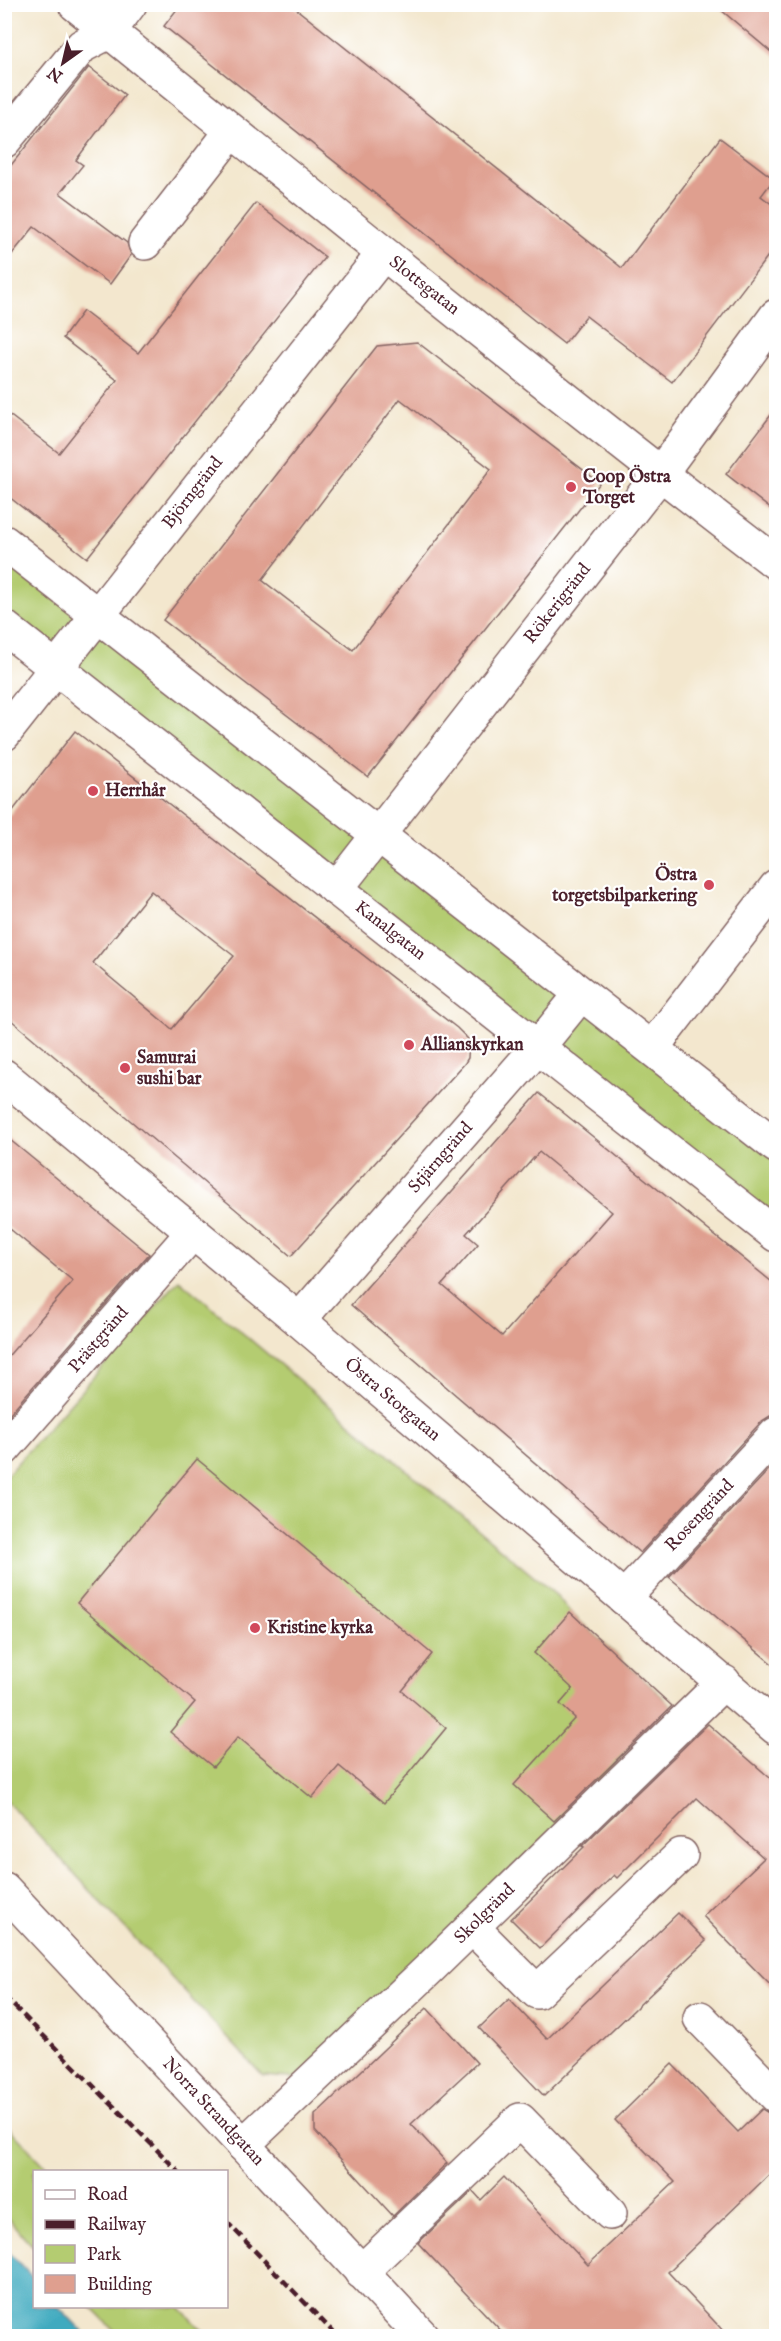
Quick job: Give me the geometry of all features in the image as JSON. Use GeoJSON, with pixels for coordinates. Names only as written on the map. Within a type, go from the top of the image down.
{"type":"FeatureCollection","features":[{"type":"Feature","properties":{"kind":"street","name":"Slottsgatan"},"geometry":{"type":"LineString","coordinates":[[75,4],[383,254],[660,474],[777,563]]}},
{"type":"Feature","properties":{"kind":"street"},"geometry":{"type":"LineString","coordinates":[[4,141],[82,45],[109,32],[130,4]]}},
{"type":"Feature","properties":{"kind":"street"},"geometry":{"type":"LineString","coordinates":[[145,243],[231,132]]}},
{"type":"Feature","properties":{"kind":"street","name":"Björngränd"},"geometry":{"type":"LineString","coordinates":[[4,734],[383,254]]}},
{"type":"Feature","properties":{"kind":"street","name":"Rökerigränd"},"geometry":{"type":"LineString","coordinates":[[336,889],[660,474],[777,316]]}},
{"type":"Feature","properties":{"kind":"street"},"geometry":{"type":"LineString","coordinates":[[4,542],[380,833],[581,994],[777,1146]]}},
{"type":"Feature","properties":{"kind":"street","name":"Kanalgatan"},"geometry":{"type":"LineString","coordinates":[[4,627],[777,1235]]}},
{"type":"Feature","properties":{"kind":"street"},"geometry":{"type":"LineString","coordinates":[[652,1048],[777,887]]}},
{"type":"Feature","properties":{"kind":"street","name":"Stjärngränd"},"geometry":{"type":"LineString","coordinates":[[298,1320],[581,994]]}},
{"type":"Feature","properties":{"kind":"street","name":"Östra Storgatan"},"geometry":{"type":"LineString","coordinates":[[4,1076],[298,1320],[777,1728]]}},
{"type":"Feature","properties":{"kind":"street","name":"Prästgränd"},"geometry":{"type":"LineString","coordinates":[[4,1449],[193,1232]]}},
{"type":"Feature","properties":{"kind":"street","name":"Rosengränd"},"geometry":{"type":"LineString","coordinates":[[624,1598],[777,1434]]}},
{"type":"Feature","properties":{"kind":"street","name":"Skolgränd"},"geometry":{"type":"LineString","coordinates":[[243,2145],[724,1682]]}},
{"type":"Feature","properties":{"kind":"street"},"geometry":{"type":"LineString","coordinates":[[472,1927],[537,1992],[681,1855]]}},
{"type":"Feature","properties":{"kind":"street","name":"Norra Strandgatan"},"geometry":{"type":"LineString","coordinates":[[4,1889],[422,2337]]}},
{"type":"Feature","properties":{"kind":"street"},"geometry":{"type":"LineString","coordinates":[[700,2018],[777,2096]]}},
{"type":"Feature","properties":{"kind":"street"},"geometry":{"type":"LineString","coordinates":[[361,2272],[520,2120],[610,2212]]}},
{"type":"Feature","properties":{"kind":"green space"},"geometry":{"type":"Polygon","coordinates":[[[4,542],[776,1146],[776,1235],[5,627],[4,542]]]}},
{"type":"Feature","properties":{"kind":"green space"},"geometry":{"type":"Polygon","coordinates":[[[179,1280],[557,1596],[570,1612],[670,1704],[560,1825],[304,2079],[263,2076],[5,1799],[5,1477],[179,1280]]]}},
{"type":"Feature","properties":{"kind":"green space"},"geometry":{"type":"Polygon","coordinates":[[[5,2124],[49,2170],[33,2170],[33,2246],[5,2216],[5,2124]]]}},
{"type":"Feature","properties":{"kind":"green space"},"geometry":{"type":"Polygon","coordinates":[[[92,2308],[181,2308],[208,2336],[120,2336],[92,2308]]]}},
{"type":"Feature","properties":{"kind":"water"},"geometry":{"type":"Polygon","coordinates":[[[4,2247],[33,2278],[33,2308],[60,2308],[87,2336],[5,2336],[4,2247]]]}},
{"type":"Feature","properties":{"kind":"building"},"geometry":{"type":"Polygon","coordinates":[[[181,4],[290,4],[622,268],[720,138],[774,179],[761,196],[777,208],[777,244],[672,382],[586,316],[564,344],[164,26],[181,4]]]}},
{"type":"Feature","properties":{"kind":"building"},"geometry":{"type":"Polygon","coordinates":[[[714,4],[777,4],[777,57],[714,4]]]}},
{"type":"Feature","properties":{"kind":"building"},"geometry":{"type":"Polygon","coordinates":[[[89,67],[125,95],[76,160],[83,165],[60,193],[127,243],[131,255],[110,284],[34,227],[4,264],[4,174],[89,67]]]}},
{"type":"Feature","properties":{"kind":"building"},"geometry":{"type":"Polygon","coordinates":[[[256,203],[325,257],[87,558],[4,493],[4,411],[59,453],[117,380],[63,338],[83,311],[138,353],[256,203]]]}},
{"type":"Feature","properties":{"kind":"building"},"geometry":{"type":"Polygon","coordinates":[[[417,342],[600,483],[368,777],[163,620],[377,346],[417,342]],[[400,399],[262,580],[353,650],[491,469],[400,399]]]}},
{"type":"Feature","properties":{"kind":"building"},"geometry":{"type":"Polygon","coordinates":[[[777,407],[777,514],[726,474],[777,407]]]}},
{"type":"Feature","properties":{"kind":"building"},"geometry":{"type":"Polygon","coordinates":[[[75,731],[457,1028],[469,1040],[468,1058],[291,1256],[4,1014],[4,822],[75,731]],[[151,891],[93,963],[172,1029],[234,956],[151,891]]]}},
{"type":"Feature","properties":{"kind":"building"},"geometry":{"type":"Polygon","coordinates":[[[539,1093],[777,1286],[777,1416],[770,1416],[762,1421],[640,1553],[351,1305],[539,1093]],[[539,1152],[466,1234],[478,1244],[442,1285],[502,1336],[612,1212],[539,1152]]]}},
{"type":"Feature","properties":{"kind":"building"},"geometry":{"type":"Polygon","coordinates":[[[4,1135],[149,1254],[4,1420],[4,1361],[73,1281],[4,1224],[4,1135]]]}},
{"type":"Feature","properties":{"kind":"building","name":"Kristine kyrka"},"geometry":{"type":"Polygon","coordinates":[[[197,1459],[432,1654],[402,1691],[446,1728],[384,1803],[339,1766],[312,1798],[238,1737],[213,1767],[170,1732],[195,1702],[77,1603],[197,1459]]]}},
{"type":"Feature","properties":{"kind":"building"},"geometry":{"type":"Polygon","coordinates":[[[777,1461],[777,1668],[669,1577],[777,1461]]]}},
{"type":"Feature","properties":{"kind":"building"},"geometry":{"type":"Polygon","coordinates":[[[570,1612],[672,1706],[554,1821],[514,1785],[575,1718],[560,1704],[573,1689],[534,1653],[570,1612]]]}},
{"type":"Feature","properties":{"kind":"building"},"geometry":{"type":"Polygon","coordinates":[[[708,1724],[777,1784],[777,1992],[703,1916],[764,1858],[697,1798],[617,1878],[614,1875],[540,1948],[511,1919],[584,1847],[582,1846],[708,1724]]]}},
{"type":"Feature","properties":{"kind":"building"},"geometry":{"type":"Polygon","coordinates":[[[678,1913],[706,1941],[544,2096],[479,2028],[509,1999],[547,2039],[678,1913]]]}},
{"type":"Feature","properties":{"kind":"building"},"geometry":{"type":"Polygon","coordinates":[[[427,2008],[477,2063],[411,2124],[447,2163],[393,2216],[315,2131],[315,2115],[427,2008]]]}},
{"type":"Feature","properties":{"kind":"building"},"geometry":{"type":"Polygon","coordinates":[[[672,2064],[738,2132],[762,2109],[770,2114],[777,2114],[777,2167],[668,2272],[729,2337],[507,2337],[418,2243],[473,2191],[481,2200],[504,2177],[588,2265],[675,2182],[615,2120],[672,2064]]]}},
{"type":"Feature","properties":{"kind":"railway"},"geometry":{"type":"LineString","coordinates":[[4,1996],[177,2170]]}},
{"type":"Feature","properties":{"kind":"railway"},"geometry":{"type":"LineString","coordinates":[[228,2223],[337,2336]]}},
{"type":"Feature","properties":{"kind":"place","name":"Coop Östra Torget"},"geometry":{"type":"Point","coordinates":[571,487]}},
{"type":"Feature","properties":{"kind":"place","name":"Herrhår"},"geometry":{"type":"Point","coordinates":[93,791]}},
{"type":"Feature","properties":{"kind":"place","name":"Östra torgetsbilparkering"},"geometry":{"type":"Point","coordinates":[709,885]}},
{"type":"Feature","properties":{"kind":"place","name":"Allianskyrkan"},"geometry":{"type":"Point","coordinates":[409,1045]}},
{"type":"Feature","properties":{"kind":"place","name":"Samurai sushi bar"},"geometry":{"type":"Point","coordinates":[125,1068]}},
{"type":"Feature","properties":{"kind":"place","name":"Kristine kyrka"},"geometry":{"type":"Point","coordinates":[255,1628]}}]}
